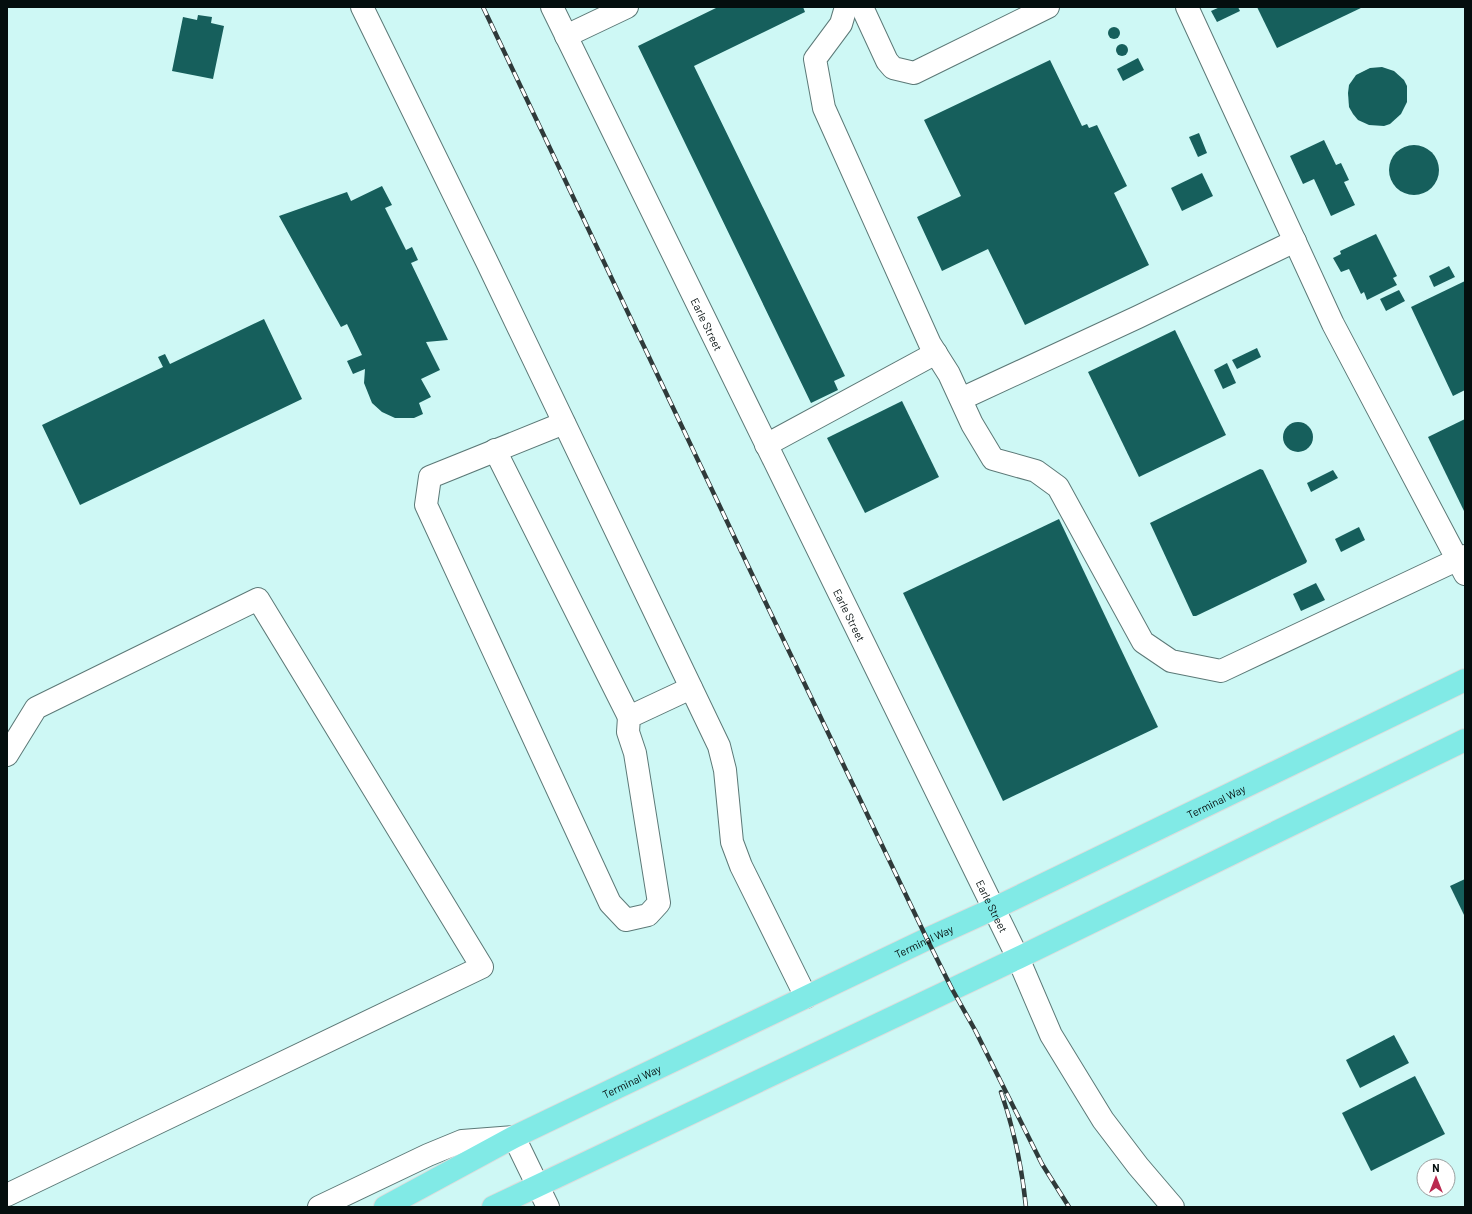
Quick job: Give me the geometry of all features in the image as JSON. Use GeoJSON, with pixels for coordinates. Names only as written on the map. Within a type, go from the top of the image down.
{"type":"FeatureCollection","features":[{"type":"Feature","properties":{"kind":"main road","name":"Terminal Way"},"geometry":{"type":"LineString","coordinates":[[385,1207],[514,1137],[927,939],[993,909],[1465,680]]}},
{"type":"Feature","properties":{"kind":"main road"},"geometry":{"type":"LineString","coordinates":[[493,1207],[1018,958],[1465,740]]}},
{"type":"Feature","properties":{"kind":"street"},"geometry":{"type":"LineString","coordinates":[[362,7],[487,262],[720,746],[725,770],[732,842],[741,866],[806,997]]}},
{"type":"Feature","properties":{"kind":"street","name":"Earle Street"},"geometry":{"type":"LineString","coordinates":[[552,7],[1018,958],[1051,1035],[1103,1120],[1138,1166],[1173,1207]]}},
{"type":"Feature","properties":{"kind":"street"},"geometry":{"type":"LineString","coordinates":[[566,36],[627,7]]}},
{"type":"Feature","properties":{"kind":"street"},"geometry":{"type":"LineString","coordinates":[[846,7],[841,24],[815,58],[824,108],[930,344],[949,374],[972,424],[993,459],[1036,471],[1058,487],[1143,642],[1171,661],[1221,670],[1463,563],[1333,324],[1187,7]]}},
{"type":"Feature","properties":{"kind":"street"},"geometry":{"type":"LineString","coordinates":[[862,7],[887,60],[893,68],[914,74],[1048,7]]}},
{"type":"Feature","properties":{"kind":"street"},"geometry":{"type":"LineString","coordinates":[[961,399],[1138,317],[1295,241]]}},
{"type":"Feature","properties":{"kind":"street"},"geometry":{"type":"LineString","coordinates":[[766,445],[936,353]]}},
{"type":"Feature","properties":{"kind":"street"},"geometry":{"type":"LineString","coordinates":[[496,450],[629,717],[628,732],[635,753],[659,903],[648,915],[626,920],[610,903],[426,505],[430,477],[496,450],[564,423]]}},
{"type":"Feature","properties":{"kind":"street"},"geometry":{"type":"LineString","coordinates":[[7,755],[36,708],[258,599],[482,966],[7,1195]]}},
{"type":"Feature","properties":{"kind":"street"},"geometry":{"type":"LineString","coordinates":[[629,717],[691,688]]}},
{"type":"Feature","properties":{"kind":"street"},"geometry":{"type":"LineString","coordinates":[[319,1207],[428,1155],[462,1141],[514,1137],[548,1207]]}},
{"type":"Feature","properties":{"kind":"shaded area"},"geometry":{"type":"Polygon","coordinates":[[[7,7],[1465,7],[1465,1207],[7,1207],[7,7]]]}},
{"type":"Feature","properties":{"kind":"building"},"geometry":{"type":"Polygon","coordinates":[[[718,7],[803,7],[805,12],[694,66],[845,376],[834,381],[838,390],[811,403],[638,46],[718,7]]]}},
{"type":"Feature","properties":{"kind":"building"},"geometry":{"type":"Polygon","coordinates":[[[1220,7],[1238,7],[1240,11],[1217,22],[1211,11],[1220,7]]]}},
{"type":"Feature","properties":{"kind":"building"},"geometry":{"type":"Polygon","coordinates":[[[1257,7],[1363,7],[1277,48],[1257,7]]]}},
{"type":"Feature","properties":{"kind":"building"},"geometry":{"type":"Polygon","coordinates":[[[198,15],[212,17],[211,23],[224,26],[213,79],[172,71],[183,17],[197,20],[198,15]]]}},
{"type":"Feature","properties":{"kind":"building"},"geometry":{"type":"Polygon","coordinates":[[[1112,27],[1116,27],[1120,33],[1116,39],[1112,39],[1108,35],[1108,31],[1112,27]]]}},
{"type":"Feature","properties":{"kind":"building"},"geometry":{"type":"Polygon","coordinates":[[[1120,44],[1124,44],[1128,50],[1124,56],[1120,56],[1116,52],[1116,48],[1120,44]]]}},
{"type":"Feature","properties":{"kind":"building"},"geometry":{"type":"Polygon","coordinates":[[[1138,58],[1144,70],[1123,81],[1117,69],[1138,58]]]}},
{"type":"Feature","properties":{"kind":"building"},"geometry":{"type":"Polygon","coordinates":[[[1050,60],[1082,126],[1087,124],[1089,128],[1097,125],[1127,186],[1114,193],[1149,265],[1025,325],[988,249],[942,271],[917,217],[961,196],[924,120],[1050,60]]]}},
{"type":"Feature","properties":{"kind":"building"},"geometry":{"type":"Polygon","coordinates":[[[1382,67],[1394,71],[1404,80],[1407,86],[1407,102],[1401,114],[1390,124],[1384,126],[1369,125],[1358,120],[1349,107],[1349,85],[1356,75],[1370,68],[1382,67]]]}},
{"type":"Feature","properties":{"kind":"building"},"geometry":{"type":"Polygon","coordinates":[[[1199,133],[1207,153],[1198,157],[1189,137],[1199,133]]]}},
{"type":"Feature","properties":{"kind":"building"},"geometry":{"type":"Polygon","coordinates":[[[1324,140],[1336,165],[1341,163],[1349,180],[1344,182],[1355,205],[1331,216],[1314,179],[1303,184],[1290,156],[1324,140]]]}},
{"type":"Feature","properties":{"kind":"building"},"geometry":{"type":"Polygon","coordinates":[[[1409,145],[1419,145],[1432,152],[1439,165],[1439,175],[1432,188],[1419,195],[1409,195],[1400,191],[1393,184],[1389,175],[1389,165],[1393,156],[1400,149],[1409,145]]]}},
{"type":"Feature","properties":{"kind":"building"},"geometry":{"type":"Polygon","coordinates":[[[1202,173],[1213,196],[1182,211],[1171,188],[1202,173]]]}},
{"type":"Feature","properties":{"kind":"building"},"geometry":{"type":"Polygon","coordinates":[[[382,186],[392,205],[385,208],[406,250],[412,247],[418,260],[411,263],[448,340],[426,342],[440,370],[421,379],[431,397],[419,403],[423,414],[414,418],[395,418],[382,412],[372,403],[364,383],[365,369],[353,374],[347,361],[362,355],[347,324],[341,327],[279,216],[347,192],[351,201],[382,186]]]}},
{"type":"Feature","properties":{"kind":"building"},"geometry":{"type":"Polygon","coordinates":[[[1376,234],[1397,276],[1393,278],[1397,285],[1367,300],[1364,292],[1361,294],[1349,269],[1341,272],[1333,258],[1341,254],[1340,251],[1376,234]]]}},
{"type":"Feature","properties":{"kind":"building"},"geometry":{"type":"Polygon","coordinates":[[[1449,266],[1455,277],[1434,287],[1429,276],[1449,266]]]}},
{"type":"Feature","properties":{"kind":"building"},"geometry":{"type":"Polygon","coordinates":[[[1465,281],[1465,390],[1453,396],[1411,307],[1465,281]]]}},
{"type":"Feature","properties":{"kind":"building"},"geometry":{"type":"Polygon","coordinates":[[[1399,290],[1405,301],[1386,311],[1380,299],[1399,290]]]}},
{"type":"Feature","properties":{"kind":"building"},"geometry":{"type":"Polygon","coordinates":[[[264,319],[302,399],[80,505],[42,425],[163,367],[158,357],[165,354],[170,364],[264,319]]]}},
{"type":"Feature","properties":{"kind":"building"},"geometry":{"type":"Polygon","coordinates":[[[1175,330],[1226,435],[1139,477],[1088,372],[1175,330]]]}},
{"type":"Feature","properties":{"kind":"building"},"geometry":{"type":"Polygon","coordinates":[[[1257,348],[1261,357],[1237,369],[1232,360],[1257,348]]]}},
{"type":"Feature","properties":{"kind":"building"},"geometry":{"type":"Polygon","coordinates":[[[1227,363],[1236,383],[1223,389],[1214,370],[1227,363]]]}},
{"type":"Feature","properties":{"kind":"building"},"geometry":{"type":"Polygon","coordinates":[[[902,401],[939,477],[865,513],[827,438],[902,401]]]}},
{"type":"Feature","properties":{"kind":"building"},"geometry":{"type":"Polygon","coordinates":[[[1465,419],[1465,513],[1428,437],[1465,419]]]}},
{"type":"Feature","properties":{"kind":"building"},"geometry":{"type":"Polygon","coordinates":[[[1298,422],[1304,423],[1312,431],[1312,443],[1304,451],[1298,452],[1292,451],[1284,443],[1283,437],[1284,431],[1292,423],[1298,422]]]}},
{"type":"Feature","properties":{"kind":"building"},"geometry":{"type":"Polygon","coordinates":[[[1260,469],[1263,470],[1307,561],[1306,563],[1196,616],[1193,616],[1150,523],[1260,469]]]}},
{"type":"Feature","properties":{"kind":"building"},"geometry":{"type":"Polygon","coordinates":[[[1333,470],[1338,478],[1311,492],[1307,483],[1333,470]]]}},
{"type":"Feature","properties":{"kind":"building"},"geometry":{"type":"Polygon","coordinates":[[[1059,519],[1158,727],[1003,801],[903,593],[1059,519]]]}},
{"type":"Feature","properties":{"kind":"building"},"geometry":{"type":"Polygon","coordinates":[[[1359,527],[1365,540],[1341,552],[1335,539],[1359,527]]]}},
{"type":"Feature","properties":{"kind":"building"},"geometry":{"type":"Polygon","coordinates":[[[1316,583],[1325,600],[1301,611],[1293,594],[1316,583]]]}},
{"type":"Feature","properties":{"kind":"building"},"geometry":{"type":"Polygon","coordinates":[[[1465,879],[1465,917],[1450,886],[1465,879]]]}},
{"type":"Feature","properties":{"kind":"building"},"geometry":{"type":"Polygon","coordinates":[[[1394,1035],[1409,1063],[1360,1088],[1346,1060],[1394,1035]]]}},
{"type":"Feature","properties":{"kind":"building"},"geometry":{"type":"Polygon","coordinates":[[[1415,1076],[1445,1134],[1371,1171],[1342,1113],[1415,1076]]]}},
{"type":"Feature","properties":{"kind":"railway"},"geometry":{"type":"LineString","coordinates":[[483,7],[927,939],[952,989],[975,1030],[1042,1164],[1069,1207]]}},
{"type":"Feature","properties":{"kind":"railway"},"geometry":{"type":"LineString","coordinates":[[1001,1092],[1017,1149],[1026,1207]]}}]}
